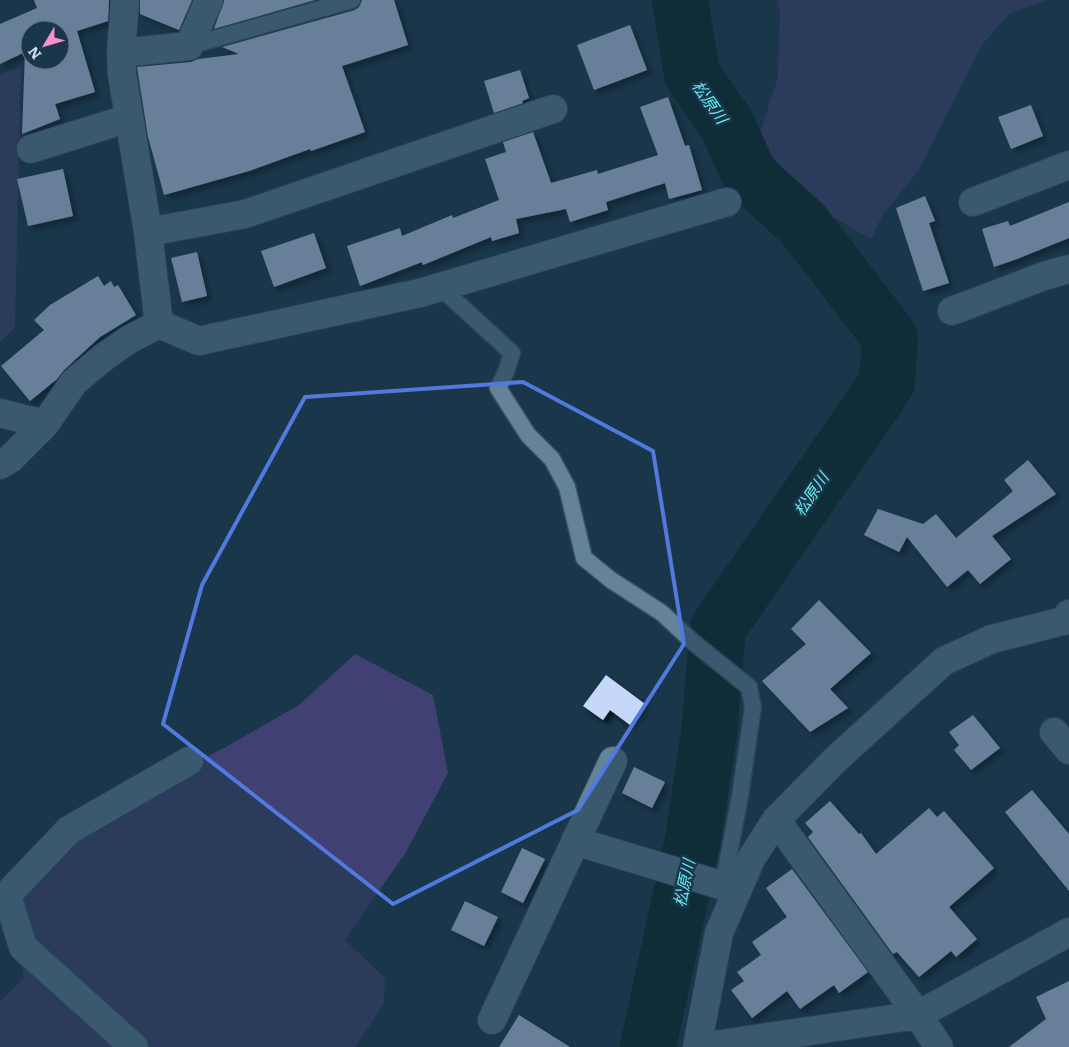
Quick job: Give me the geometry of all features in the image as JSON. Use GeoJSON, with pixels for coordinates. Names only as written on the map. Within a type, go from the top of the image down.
{"type":"FeatureCollection","features":[{"type":"Feature","properties":{"kind":"street"},"geometry":{"type":"LineString","coordinates":[[124,0],[121,53],[122,74],[148,232],[159,324]]}},
{"type":"Feature","properties":{"kind":"street"},"geometry":{"type":"LineString","coordinates":[[121,53],[189,46],[209,0]]}},
{"type":"Feature","properties":{"kind":"street"},"geometry":{"type":"LineString","coordinates":[[148,232],[245,214],[553,109]]}},
{"type":"Feature","properties":{"kind":"street"},"geometry":{"type":"LineString","coordinates":[[31,149],[129,118]]}},
{"type":"Feature","properties":{"kind":"street"},"geometry":{"type":"LineString","coordinates":[[973,202],[1069,165]]}},
{"type":"Feature","properties":{"kind":"street"},"geometry":{"type":"LineString","coordinates":[[159,324],[199,341],[420,293],[727,202]]}},
{"type":"Feature","properties":{"kind":"street"},"geometry":{"type":"LineString","coordinates":[[952,311],[1044,276],[1069,269]]}},
{"type":"Feature","properties":{"kind":"street"},"geometry":{"type":"LineString","coordinates":[[0,465],[10,460],[45,424],[74,382],[104,357],[130,339],[159,324]]}},
{"type":"Feature","properties":{"kind":"street"},"geometry":{"type":"LineString","coordinates":[[0,413],[45,424]]}},
{"type":"Feature","properties":{"kind":"street"},"geometry":{"type":"LineString","coordinates":[[697,1047],[719,933],[724,886],[751,859],[776,820],[836,759],[944,661],[992,639],[1063,621],[1069,614]]}},
{"type":"Feature","properties":{"kind":"street"},"geometry":{"type":"LineString","coordinates":[[134,1047],[22,947],[7,895],[70,830],[189,761]]}},
{"type":"Feature","properties":{"kind":"street"},"geometry":{"type":"LineString","coordinates":[[492,1020],[613,761]]}},
{"type":"Feature","properties":{"kind":"street"},"geometry":{"type":"LineString","coordinates":[[776,820],[918,1015],[939,1047]]}},
{"type":"Feature","properties":{"kind":"street"},"geometry":{"type":"LineString","coordinates":[[575,842],[724,886]]}},
{"type":"Feature","properties":{"kind":"street"},"geometry":{"type":"LineString","coordinates":[[700,1047],[918,1015],[1069,932]]}},
{"type":"Feature","properties":{"kind":"lane"},"geometry":{"type":"LineString","coordinates":[[189,46],[352,0]]}},
{"type":"Feature","properties":{"kind":"lane"},"geometry":{"type":"LineString","coordinates":[[440,287],[512,353],[498,388],[528,435],[552,459],[567,487],[584,558],[611,580],[662,614],[693,642],[749,687],[753,706],[724,886]]}},
{"type":"Feature","properties":{"kind":"highlighted area"},"geometry":{"type":"Polygon","coordinates":[[[523,382],[653,451],[684,644],[578,810],[393,904],[163,724],[202,585],[305,397],[523,382]]]}},
{"type":"Feature","properties":{"kind":"shaded area"},"geometry":{"type":"Polygon","coordinates":[[[777,0],[1047,0],[1009,14],[982,45],[918,171],[882,216],[871,239],[826,213],[780,167],[759,136],[778,77],[780,11],[777,0]]]}},
{"type":"Feature","properties":{"kind":"shaded area"},"geometry":{"type":"Polygon","coordinates":[[[20,67],[21,70],[15,327],[0,342],[0,74],[20,67]]]}},
{"type":"Feature","properties":{"kind":"shaded area"},"geometry":{"type":"Polygon","coordinates":[[[355,654],[433,695],[448,773],[406,852],[345,940],[385,978],[384,1004],[355,1047],[0,1047],[0,1002],[24,978],[7,895],[139,792],[224,748],[299,705],[355,654]]]}},
{"type":"Feature","properties":{"kind":"building"},"geometry":{"type":"Polygon","coordinates":[[[34,0],[109,0],[108,21],[77,31],[95,92],[55,104],[60,119],[22,134],[24,70],[70,70],[70,20],[20,20],[20,54],[0,64],[0,24],[37,8],[34,0]]]}},
{"type":"Feature","properties":{"kind":"building"},"geometry":{"type":"Polygon","coordinates":[[[140,0],[192,0],[179,30],[140,14],[140,0]]]}},
{"type":"Feature","properties":{"kind":"building"},"geometry":{"type":"Polygon","coordinates":[[[224,0],[315,0],[214,29],[224,0]]]}},
{"type":"Feature","properties":{"kind":"building"},"geometry":{"type":"Polygon","coordinates":[[[362,0],[394,0],[408,45],[342,66],[365,132],[249,171],[164,195],[148,137],[137,67],[191,62],[198,59],[239,54],[222,47],[355,10],[359,7],[362,0]]]}},
{"type":"Feature","properties":{"kind":"building"},"geometry":{"type":"Polygon","coordinates":[[[630,25],[647,70],[594,90],[577,45],[630,25]]]}},
{"type":"Feature","properties":{"kind":"building"},"geometry":{"type":"Polygon","coordinates":[[[520,70],[529,98],[522,101],[523,103],[494,113],[484,81],[520,70]]]}},
{"type":"Feature","properties":{"kind":"building"},"geometry":{"type":"Polygon","coordinates":[[[668,97],[685,146],[689,145],[702,190],[669,199],[665,183],[606,202],[608,210],[570,222],[566,209],[516,219],[519,233],[492,241],[491,237],[423,265],[422,262],[360,286],[347,246],[400,228],[402,236],[452,215],[453,218],[499,200],[485,159],[506,152],[503,142],[533,132],[551,183],[597,170],[598,174],[658,155],[640,107],[668,97]]]}},
{"type":"Feature","properties":{"kind":"building"},"geometry":{"type":"Polygon","coordinates":[[[1031,105],[1043,136],[1011,149],[998,117],[1031,105]]]}},
{"type":"Feature","properties":{"kind":"building"},"geometry":{"type":"Polygon","coordinates":[[[63,169],[73,216],[28,226],[17,179],[63,169]]]}},
{"type":"Feature","properties":{"kind":"building"},"geometry":{"type":"Polygon","coordinates":[[[925,196],[935,221],[929,223],[949,283],[923,291],[896,208],[925,196]]]}},
{"type":"Feature","properties":{"kind":"building"},"geometry":{"type":"Polygon","coordinates":[[[1069,202],[1069,238],[994,267],[982,229],[1008,221],[1010,226],[1069,202]]]}},
{"type":"Feature","properties":{"kind":"building"},"geometry":{"type":"Polygon","coordinates":[[[314,233],[326,268],[274,287],[261,251],[314,233]]]}},
{"type":"Feature","properties":{"kind":"building"},"geometry":{"type":"Polygon","coordinates":[[[197,252],[207,296],[182,302],[171,258],[197,252]]]}},
{"type":"Feature","properties":{"kind":"building"},"geometry":{"type":"Polygon","coordinates":[[[98,276],[104,286],[111,281],[114,287],[118,285],[136,315],[100,337],[64,370],[57,379],[30,401],[1,366],[44,330],[34,320],[50,305],[98,276]]]}},
{"type":"Feature","properties":{"kind":"building"},"geometry":{"type":"Polygon","coordinates":[[[1028,460],[1056,494],[992,536],[1011,559],[980,584],[968,570],[947,587],[907,537],[899,552],[864,535],[878,509],[923,524],[936,514],[956,538],[1013,491],[1004,480],[1028,460]]]}},
{"type":"Feature","properties":{"kind":"building"},"geometry":{"type":"Polygon","coordinates":[[[819,600],[871,653],[830,689],[848,708],[810,732],[762,681],[806,644],[791,629],[819,600]]]}},
{"type":"Feature","properties":{"kind":"building"},"geometry":{"type":"Polygon","coordinates":[[[606,675],[645,704],[630,725],[610,710],[603,720],[583,706],[606,675]]]}},
{"type":"Feature","properties":{"kind":"building"},"geometry":{"type":"Polygon","coordinates":[[[973,715],[1000,748],[971,770],[954,750],[959,745],[949,732],[973,715]]]}},
{"type":"Feature","properties":{"kind":"building"},"geometry":{"type":"Polygon","coordinates":[[[634,767],[665,782],[652,808],[622,793],[634,767]]]}},
{"type":"Feature","properties":{"kind":"building"},"geometry":{"type":"Polygon","coordinates":[[[1032,790],[1069,834],[1069,891],[1005,812],[1032,790]]]}},
{"type":"Feature","properties":{"kind":"building"},"geometry":{"type":"Polygon","coordinates":[[[830,801],[859,834],[861,833],[876,854],[929,808],[937,817],[944,811],[994,868],[949,907],[977,939],[956,957],[951,951],[919,977],[897,952],[893,954],[808,837],[813,832],[805,823],[830,801]]]}},
{"type":"Feature","properties":{"kind":"building"},"geometry":{"type":"Polygon","coordinates":[[[522,848],[545,859],[523,903],[501,892],[522,848]]]}},
{"type":"Feature","properties":{"kind":"building"},"geometry":{"type":"Polygon","coordinates":[[[792,869],[868,972],[839,993],[834,985],[800,1009],[787,991],[752,1018],[731,990],[744,981],[737,972],[761,955],[752,942],[787,917],[766,888],[792,869]]]}},
{"type":"Feature","properties":{"kind":"building"},"geometry":{"type":"Polygon","coordinates":[[[465,901],[498,917],[484,946],[451,930],[465,901]]]}},
{"type":"Feature","properties":{"kind":"building"},"geometry":{"type":"Polygon","coordinates":[[[1069,981],[1069,1047],[1009,1047],[1046,1019],[1036,997],[1069,981]]]}},
{"type":"Feature","properties":{"kind":"building"},"geometry":{"type":"Polygon","coordinates":[[[519,1015],[570,1047],[499,1047],[519,1015]]]}},
{"type":"Feature","properties":{"kind":"waterway","name":"松原川"},"geometry":{"type":"LineString","coordinates":[[648,1047],[693,839],[709,733],[718,628],[887,383],[890,337],[802,223],[750,176],[726,123],[692,75],[680,0]]}}]}
